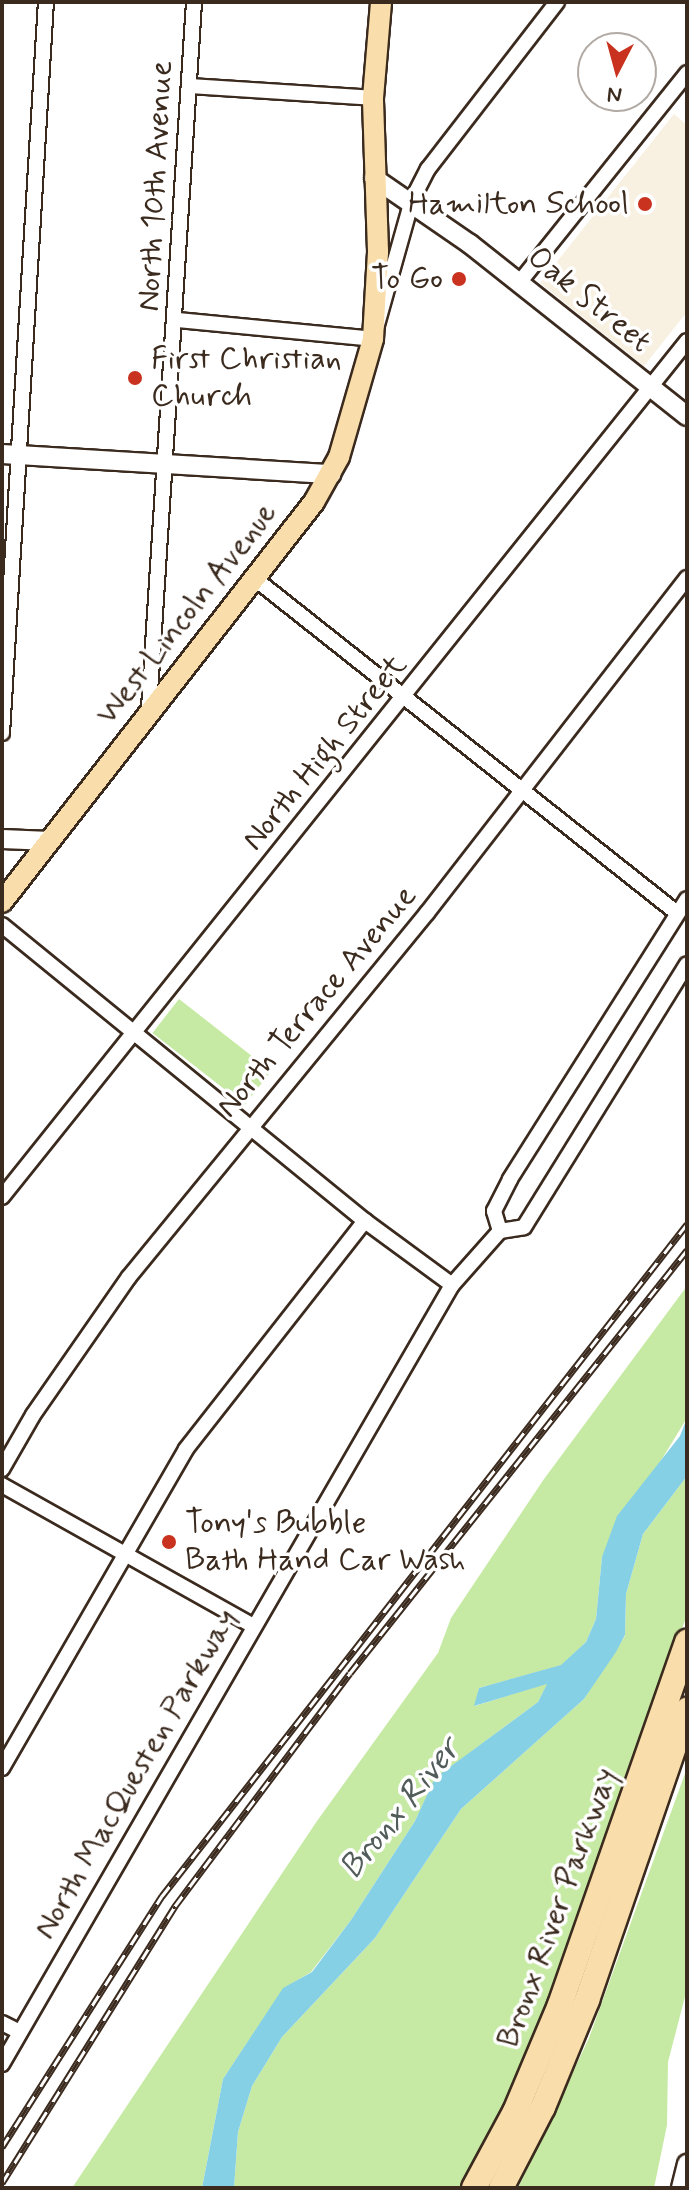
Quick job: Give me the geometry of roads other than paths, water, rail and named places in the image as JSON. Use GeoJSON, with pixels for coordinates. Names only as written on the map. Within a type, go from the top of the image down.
{"type":"FeatureCollection","features":[{"type":"Feature","properties":{"kind":"highway","name":"Bronx River Parkway"},"geometry":{"type":"LineString","coordinates":[[474,2188],[515,2112],[560,2005],[687,1642]]}},
{"type":"Feature","properties":{"kind":"highway","name":"Bronx River Parkway"},"geometry":{"type":"LineString","coordinates":[[501,2188],[579,2022],[687,1710]]}},
{"type":"Feature","properties":{"kind":"main road","name":"West Lincoln Avenue"},"geometry":{"type":"LineString","coordinates":[[2,902],[331,474],[357,404],[373,339],[378,251],[373,98],[381,2]]}},
{"type":"Feature","properties":{"kind":"street"},"geometry":{"type":"LineString","coordinates":[[2,733],[10,454],[46,2]]}},
{"type":"Feature","properties":{"kind":"street","name":"North 10th Avenue"},"geometry":{"type":"LineString","coordinates":[[149,708],[177,320],[194,2]]}},
{"type":"Feature","properties":{"kind":"street","name":"West Lincoln Avenue"},"geometry":{"type":"LineString","coordinates":[[373,339],[412,200],[428,169],[557,2]]}},
{"type":"Feature","properties":{"kind":"street"},"geometry":{"type":"LineString","coordinates":[[519,283],[687,73]]}},
{"type":"Feature","properties":{"kind":"street"},"geometry":{"type":"LineString","coordinates":[[189,86],[373,98]]}},
{"type":"Feature","properties":{"kind":"street","name":"Oak Street"},"geometry":{"type":"LineString","coordinates":[[374,178],[412,200],[687,416]]}},
{"type":"Feature","properties":{"kind":"street"},"geometry":{"type":"LineString","coordinates":[[177,320],[373,339]]}},
{"type":"Feature","properties":{"kind":"street","name":"North High Street"},"geometry":{"type":"LineString","coordinates":[[2,1197],[405,700],[687,341]]}},
{"type":"Feature","properties":{"kind":"street"},"geometry":{"type":"LineString","coordinates":[[10,454],[331,474]]}},
{"type":"Feature","properties":{"kind":"street"},"geometry":{"type":"LineString","coordinates":[[254,578],[520,793],[677,913]]}},
{"type":"Feature","properties":{"kind":"street","name":"North Terrace Avenue"},"geometry":{"type":"LineString","coordinates":[[2,1469],[33,1415],[121,1288],[520,793],[687,578]]}},
{"type":"Feature","properties":{"kind":"street"},"geometry":{"type":"LineString","coordinates":[[2,839],[50,841]]}},
{"type":"Feature","properties":{"kind":"street"},"geometry":{"type":"LineString","coordinates":[[500,1231],[494,1211],[510,1179],[687,899]]}},
{"type":"Feature","properties":{"kind":"street"},"geometry":{"type":"LineString","coordinates":[[2,925],[365,1221],[452,1285]]}},
{"type":"Feature","properties":{"kind":"street","name":"North MacQuesten Parkway"},"geometry":{"type":"LineString","coordinates":[[2,2064],[452,1285],[500,1231],[524,1227],[687,964]]}},
{"type":"Feature","properties":{"kind":"street"},"geometry":{"type":"LineString","coordinates":[[2,1768],[186,1449],[365,1221]]}},
{"type":"Feature","properties":{"kind":"street"},"geometry":{"type":"LineString","coordinates":[[2,1485],[253,1626]]}},
{"type":"Feature","properties":{"kind":"street"},"geometry":{"type":"LineString","coordinates":[[2,2023],[20,2032]]}},
{"type":"Feature","properties":{"kind":"street"},"geometry":{"type":"LineString","coordinates":[[681,2188],[687,2164]]}},
{"type":"Feature","properties":{"kind":"water"},"geometry":{"type":"Polygon","coordinates":[[[687,1418],[687,1476],[643,1534],[626,1594],[625,1635],[616,1652],[584,1699],[461,1809],[375,1938],[282,2037],[252,2086],[238,2132],[234,2188],[202,2188],[223,2079],[283,1988],[312,1972],[351,1920],[415,1821],[435,1778],[538,1702],[547,1684],[474,1706],[479,1688],[561,1665],[586,1642],[596,1619],[602,1557],[617,1516],[680,1436],[687,1418]]]}},
{"type":"Feature","properties":{"kind":"railway"},"geometry":{"type":"LineString","coordinates":[[2,2147],[162,1896],[687,1224]]}},
{"type":"Feature","properties":{"kind":"railway"},"geometry":{"type":"LineString","coordinates":[[2,2183],[175,1906],[350,1673],[687,1250]]}},
{"type":"Feature","properties":{"kind":"place","name":"Hamilton School"},"geometry":{"type":"Point","coordinates":[645,204]}},
{"type":"Feature","properties":{"kind":"place","name":"To Go"},"geometry":{"type":"Point","coordinates":[459,279]}},
{"type":"Feature","properties":{"kind":"place","name":"First Christian Church"},"geometry":{"type":"Point","coordinates":[135,378]}},
{"type":"Feature","properties":{"kind":"place","name":"Tony's Bubble Bath Hand Car Wash"},"geometry":{"type":"Point","coordinates":[169,1542]}},
{"type":"Feature","properties":{"kind":"water label","name":"Bronx River"},"geometry":{"type":"Point","coordinates":[400,1809]}}]}
